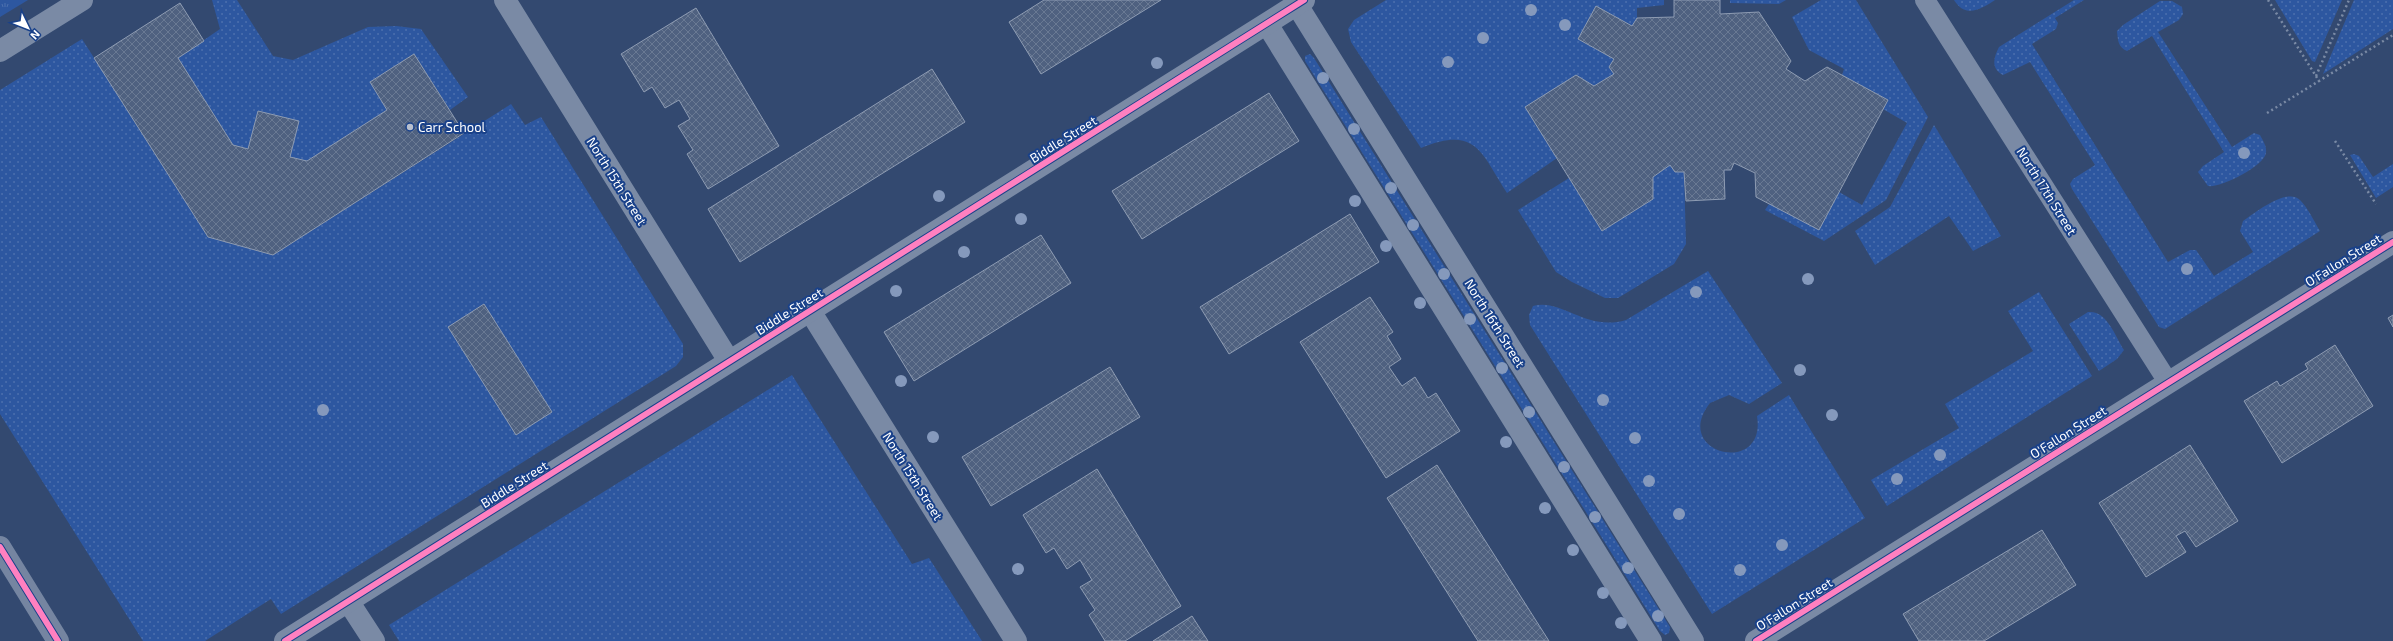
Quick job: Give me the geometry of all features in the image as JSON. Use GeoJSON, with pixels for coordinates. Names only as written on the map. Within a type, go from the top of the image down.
{"type":"FeatureCollection","features":[{"type":"Feature","properties":{"kind":"main road"},"geometry":{"type":"LineString","coordinates":[[0,547],[58,641]]}},
{"type":"Feature","properties":{"kind":"street"},"geometry":{"type":"LineString","coordinates":[[0,51],[82,0]]}},
{"type":"Feature","properties":{"kind":"street","name":"North 15th Street"},"geometry":{"type":"LineString","coordinates":[[505,0],[729,361]]}},
{"type":"Feature","properties":{"kind":"street","name":"Biddle Street"},"geometry":{"type":"LineString","coordinates":[[285,641],[1300,2]]}},
{"type":"Feature","properties":{"kind":"street","name":"North 16th Street"},"geometry":{"type":"LineString","coordinates":[[1300,2],[1693,641]]}},
{"type":"Feature","properties":{"kind":"street"},"geometry":{"type":"LineString","coordinates":[[1267,24],[1651,641]]}},
{"type":"Feature","properties":{"kind":"street","name":"O'Fallon Street"},"geometry":{"type":"LineString","coordinates":[[1756,641],[2393,242]]}},
{"type":"Feature","properties":{"kind":"street","name":"North 15th Street"},"geometry":{"type":"LineString","coordinates":[[810,311],[1016,641]]}},
{"type":"Feature","properties":{"kind":"street"},"geometry":{"type":"LineString","coordinates":[[348,601],[374,641]]}},
{"type":"Feature","properties":{"kind":"lane","name":"North 17th Street"},"geometry":{"type":"LineString","coordinates":[[1925,0],[2168,382]]}},
{"type":"Feature","properties":{"kind":"path"},"geometry":{"type":"LineString","coordinates":[[2268,0],[2319,81]]}},
{"type":"Feature","properties":{"kind":"path"},"geometry":{"type":"LineString","coordinates":[[2316,76],[2348,0]]}},
{"type":"Feature","properties":{"kind":"path"},"geometry":{"type":"LineString","coordinates":[[2267,113],[2393,35]]}},
{"type":"Feature","properties":{"kind":"path"},"geometry":{"type":"LineString","coordinates":[[2335,141],[2376,204]]}},
{"type":"Feature","properties":{"kind":"green space"},"geometry":{"type":"Polygon","coordinates":[[[0,0],[28,0],[0,17],[0,0]]]}},
{"type":"Feature","properties":{"kind":"green space"},"geometry":{"type":"Polygon","coordinates":[[[212,0],[237,0],[273,56],[293,60],[368,27],[396,26],[421,29],[468,97],[450,110],[414,54],[370,82],[387,110],[307,161],[290,157],[258,111],[248,149],[233,145],[178,58],[220,29],[212,0]]]}},
{"type":"Feature","properties":{"kind":"green space"},"geometry":{"type":"Polygon","coordinates":[[[1386,0],[1664,0],[1664,5],[1637,8],[1637,18],[1632,26],[1596,6],[1578,39],[1614,59],[1609,67],[1614,74],[1594,86],[1557,158],[1507,193],[1482,155],[1474,146],[1465,141],[1454,140],[1439,142],[1421,148],[1351,42],[1348,29],[1354,20],[1386,0]]]}},
{"type":"Feature","properties":{"kind":"green space"},"geometry":{"type":"Polygon","coordinates":[[[1730,0],[1786,0],[1779,4],[1730,3],[1730,0]]]}},
{"type":"Feature","properties":{"kind":"green space"},"geometry":{"type":"Polygon","coordinates":[[[1821,0],[1856,0],[1928,117],[1886,200],[1824,241],[1765,210],[1769,204],[1839,192],[1862,205],[1907,123],[1883,109],[1888,100],[1842,75],[1844,69],[1809,50],[1792,17],[1821,0]]]}},
{"type":"Feature","properties":{"kind":"green space"},"geometry":{"type":"Polygon","coordinates":[[[1954,0],[1995,0],[1979,9],[1969,11],[1959,6],[1954,0]]]}},
{"type":"Feature","properties":{"kind":"green space"},"geometry":{"type":"Polygon","coordinates":[[[2074,0],[2084,0],[2055,18],[2058,23],[2056,29],[2032,44],[2168,262],[2190,250],[2196,250],[2214,276],[2253,252],[2240,231],[2243,221],[2263,207],[2279,199],[2287,197],[2294,197],[2303,203],[2320,231],[2165,329],[2159,327],[2072,189],[2070,184],[2073,179],[2095,165],[2030,62],[2003,75],[1996,69],[1995,66],[1994,62],[1999,47],[2074,0]]]}},
{"type":"Feature","properties":{"kind":"green space"},"geometry":{"type":"Polygon","coordinates":[[[2275,0],[2342,0],[2315,62],[2312,61],[2275,0]]]}},
{"type":"Feature","properties":{"kind":"green space"},"geometry":{"type":"Polygon","coordinates":[[[2354,0],[2393,0],[2393,29],[2323,74],[2354,0]]]}},
{"type":"Feature","properties":{"kind":"green space"},"geometry":{"type":"Polygon","coordinates":[[[2160,1],[2172,1],[2182,7],[2183,14],[2179,20],[2158,32],[2232,147],[2254,133],[2260,135],[2265,146],[2266,153],[2258,164],[2232,180],[2222,184],[2208,186],[2198,172],[2203,166],[2224,152],[2152,36],[2127,51],[2122,48],[2119,43],[2117,31],[2123,25],[2160,1]]]}},
{"type":"Feature","properties":{"kind":"green space"},"geometry":{"type":"Polygon","coordinates":[[[82,39],[208,237],[273,255],[511,104],[525,125],[541,117],[683,344],[683,357],[676,366],[281,614],[271,599],[205,641],[143,641],[0,414],[0,90],[82,39]]]}},
{"type":"Feature","properties":{"kind":"green space"},"geometry":{"type":"Polygon","coordinates":[[[1310,54],[1314,58],[1670,627],[1669,633],[1665,635],[1660,631],[1305,61],[1305,56],[1310,54]]]}},
{"type":"Feature","properties":{"kind":"green space"},"geometry":{"type":"Polygon","coordinates":[[[1934,125],[2001,236],[1973,251],[1949,216],[1875,265],[1855,231],[1890,207],[1934,125]]]}},
{"type":"Feature","properties":{"kind":"green space"},"geometry":{"type":"Polygon","coordinates":[[[2354,154],[2359,156],[2373,177],[2393,164],[2393,187],[2376,198],[2350,155],[2354,154]]]}},
{"type":"Feature","properties":{"kind":"green space"},"geometry":{"type":"Polygon","coordinates":[[[1670,165],[1675,172],[1684,172],[1686,244],[1674,264],[1618,298],[1605,298],[1572,282],[1556,272],[1518,210],[1569,178],[1602,231],[1653,199],[1653,177],[1670,165]]]}},
{"type":"Feature","properties":{"kind":"green space"},"geometry":{"type":"Polygon","coordinates":[[[1708,271],[1782,383],[1749,404],[1729,395],[1710,403],[1701,421],[1702,435],[1710,446],[1722,452],[1736,452],[1748,447],[1756,435],[1757,416],[1789,395],[1865,518],[1712,614],[1530,325],[1529,315],[1533,306],[1544,305],[1554,306],[1599,322],[1612,323],[1626,320],[1708,271]]]}},
{"type":"Feature","properties":{"kind":"green space"},"geometry":{"type":"Polygon","coordinates":[[[2039,292],[2092,376],[1887,506],[1871,480],[1959,428],[1945,404],[2033,351],[2008,311],[2039,292]]]}},
{"type":"Feature","properties":{"kind":"green space"},"geometry":{"type":"Polygon","coordinates":[[[2088,312],[2095,312],[2105,319],[2114,331],[2124,350],[2117,359],[2099,371],[2069,324],[2088,312]]]}},
{"type":"Feature","properties":{"kind":"green space"},"geometry":{"type":"Polygon","coordinates":[[[792,375],[912,564],[929,558],[982,641],[399,641],[389,625],[792,375]]]}},
{"type":"Feature","properties":{"kind":"building"},"geometry":{"type":"Polygon","coordinates":[[[1044,0],[1161,0],[1041,74],[1009,22],[1044,0]]]}},
{"type":"Feature","properties":{"kind":"building"},"geometry":{"type":"Polygon","coordinates":[[[1674,0],[1720,0],[1720,14],[1759,12],[1791,61],[1786,69],[1805,81],[1827,67],[1888,100],[1819,230],[1756,197],[1755,173],[1734,163],[1731,170],[1724,170],[1725,199],[1686,201],[1684,172],[1675,172],[1670,165],[1653,177],[1653,199],[1602,231],[1525,107],[1576,75],[1594,86],[1614,74],[1609,67],[1614,59],[1578,39],[1596,6],[1632,26],[1637,18],[1674,17],[1674,0]]]}},
{"type":"Feature","properties":{"kind":"building","name":"Carr School"},"geometry":{"type":"Polygon","coordinates":[[[180,3],[204,41],[178,58],[233,145],[248,149],[258,111],[299,121],[290,157],[307,161],[387,110],[370,82],[414,54],[464,133],[273,255],[208,237],[94,58],[180,3]]]}},
{"type":"Feature","properties":{"kind":"building"},"geometry":{"type":"Polygon","coordinates":[[[696,8],[779,146],[708,189],[687,154],[693,150],[678,126],[690,119],[679,100],[665,108],[652,87],[644,92],[621,54],[696,8]]]}},
{"type":"Feature","properties":{"kind":"building"},"geometry":{"type":"Polygon","coordinates":[[[932,69],[965,122],[740,262],[708,209],[932,69]]]}},
{"type":"Feature","properties":{"kind":"building"},"geometry":{"type":"Polygon","coordinates":[[[1269,93],[1299,141],[1142,239],[1112,191],[1269,93]]]}},
{"type":"Feature","properties":{"kind":"building"},"geometry":{"type":"Polygon","coordinates":[[[1350,214],[1379,262],[1229,354],[1200,307],[1350,214]]]}},
{"type":"Feature","properties":{"kind":"building"},"geometry":{"type":"Polygon","coordinates":[[[1041,235],[1071,283],[914,381],[884,332],[1041,235]]]}},
{"type":"Feature","properties":{"kind":"building"},"geometry":{"type":"Polygon","coordinates":[[[1370,297],[1393,332],[1387,336],[1401,359],[1389,367],[1402,386],[1415,377],[1428,398],[1436,393],[1460,431],[1386,478],[1300,342],[1370,297]]]}},
{"type":"Feature","properties":{"kind":"building"},"geometry":{"type":"Polygon","coordinates":[[[484,304],[552,412],[516,435],[448,327],[484,304]]]}},
{"type":"Feature","properties":{"kind":"building"},"geometry":{"type":"Polygon","coordinates":[[[2393,315],[2393,327],[2388,318],[2393,315]]]}},
{"type":"Feature","properties":{"kind":"building"},"geometry":{"type":"Polygon","coordinates":[[[2335,345],[2373,406],[2282,463],[2244,401],[2277,381],[2280,386],[2308,369],[2305,364],[2335,345]]]}},
{"type":"Feature","properties":{"kind":"building"},"geometry":{"type":"Polygon","coordinates":[[[1110,367],[1140,417],[991,506],[962,457],[1110,367]]]}},
{"type":"Feature","properties":{"kind":"building"},"geometry":{"type":"Polygon","coordinates":[[[2190,445],[2238,521],[2196,547],[2185,531],[2176,536],[2186,552],[2146,577],[2099,503],[2190,445]]]}},
{"type":"Feature","properties":{"kind":"building"},"geometry":{"type":"Polygon","coordinates":[[[1437,465],[1549,641],[1478,641],[1387,498],[1437,465]]]}},
{"type":"Feature","properties":{"kind":"building"},"geometry":{"type":"Polygon","coordinates":[[[1097,469],[1181,606],[1125,641],[1105,641],[1089,615],[1095,610],[1080,587],[1092,580],[1080,560],[1067,569],[1054,548],[1046,553],[1023,515],[1097,469]]]}},
{"type":"Feature","properties":{"kind":"building"},"geometry":{"type":"Polygon","coordinates":[[[2042,530],[2076,585],[1984,641],[1919,641],[1903,614],[2042,530]]]}},
{"type":"Feature","properties":{"kind":"building"},"geometry":{"type":"Polygon","coordinates":[[[1192,616],[1208,641],[1153,641],[1192,616]]]}},
{"type":"Feature","properties":{"kind":"cycle path"},"geometry":{"type":"LineString","coordinates":[[285,641],[1304,0]]}},
{"type":"Feature","properties":{"kind":"cycle path"},"geometry":{"type":"LineString","coordinates":[[1756,641],[2393,242]]}},
{"type":"Feature","properties":{"kind":"cycle path"},"geometry":{"type":"LineString","coordinates":[[0,547],[58,641]]}},
{"type":"Feature","properties":{"kind":"place","name":"Carr School"},"geometry":{"type":"Point","coordinates":[410,127]}}]}
